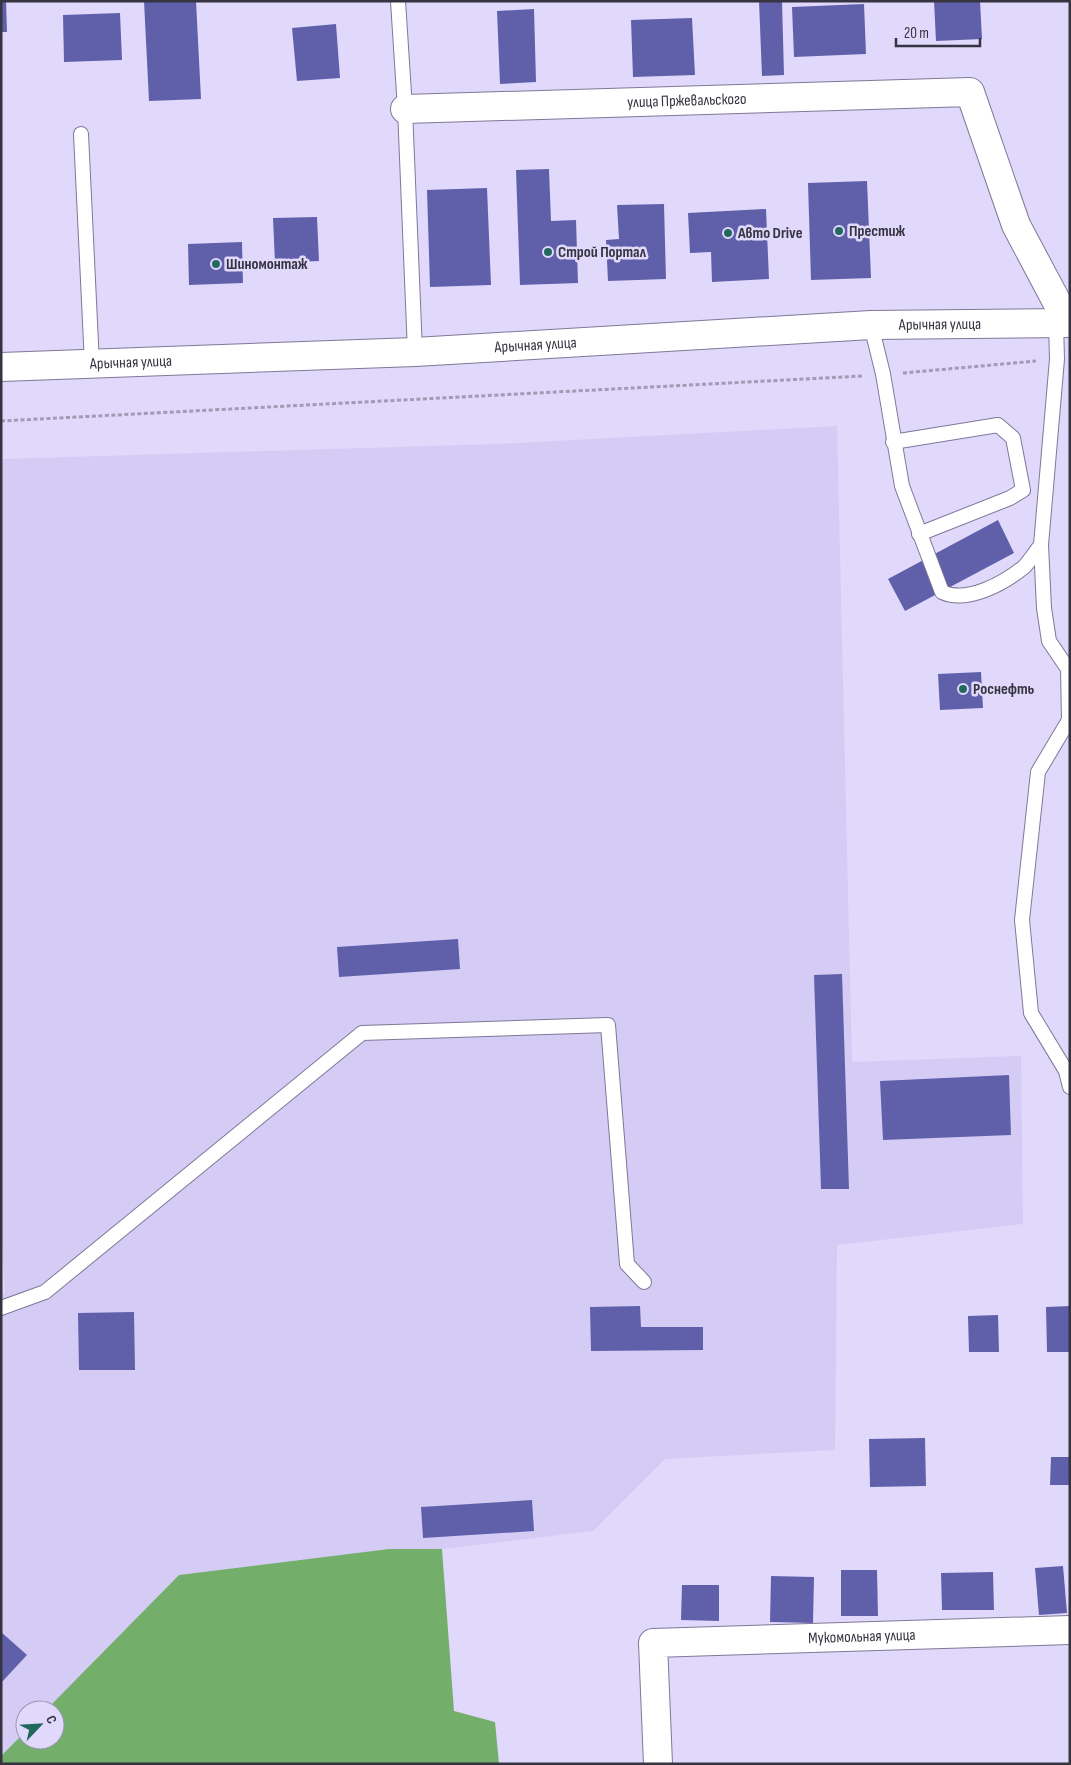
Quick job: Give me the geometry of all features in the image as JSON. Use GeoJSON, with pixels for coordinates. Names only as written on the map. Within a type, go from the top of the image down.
{"type":"FeatureCollection","features":[{"type":"Feature","properties":{"kind":"street","name":"улица Пржевальского"},"geometry":{"type":"LineString","coordinates":[[405,109],[970,92],[1016,226],[1065,323]]}},
{"type":"Feature","properties":{"kind":"street","name":"Арычная улица"},"geometry":{"type":"LineString","coordinates":[[1,367],[415,352],[871,325],[1065,323]]}},
{"type":"Feature","properties":{"kind":"street","name":"Мукомольная улица"},"geometry":{"type":"LineString","coordinates":[[658,1764],[653,1643],[1070,1630]]}},
{"type":"Feature","properties":{"kind":"lane"},"geometry":{"type":"LineString","coordinates":[[398,1],[405,109],[415,352]]}},
{"type":"Feature","properties":{"kind":"lane"},"geometry":{"type":"LineString","coordinates":[[81,134],[92,364]]}},
{"type":"Feature","properties":{"kind":"lane"},"geometry":{"type":"LineString","coordinates":[[1065,323],[1057,359],[1041,546],[1044,608],[1049,642],[1068,669],[1069,720],[1038,772],[1022,920],[1031,1013],[1066,1071],[1070,1087]]}},
{"type":"Feature","properties":{"kind":"lane"},"geometry":{"type":"LineString","coordinates":[[871,325],[883,374],[893,442],[902,486],[942,592],[952,597],[962,597],[999,584],[1024,566],[1041,546]]}},
{"type":"Feature","properties":{"kind":"lane"},"geometry":{"type":"LineString","coordinates":[[893,442],[998,424],[1013,438],[1023,490],[1010,498],[919,534]]}},
{"type":"Feature","properties":{"kind":"lane"},"geometry":{"type":"LineString","coordinates":[[1,1308],[45,1292],[362,1033],[608,1025],[627,1264],[644,1282]]}},
{"type":"Feature","properties":{"kind":"path"},"geometry":{"type":"LineString","coordinates":[[1,421],[883,374],[1057,359]]}},
{"type":"Feature","properties":{"kind":"shaded area"},"geometry":{"type":"Polygon","coordinates":[[[837,426],[852,1062],[1021,1056],[1023,1224],[837,1245],[835,1450],[665,1459],[593,1531],[442,1549],[389,1549],[179,1575],[56,1700],[15,1700],[15,1742],[1,1756],[1,1293],[5,1293],[1,1227],[1,459],[497,444],[837,426]]]}},
{"type":"Feature","properties":{"kind":"green space"},"geometry":{"type":"Polygon","coordinates":[[[389,1549],[442,1549],[454,1711],[495,1722],[499,1764],[1,1764],[1,1756],[15,1742],[15,1750],[65,1750],[65,1700],[56,1700],[179,1575],[389,1549]]]}},
{"type":"Feature","properties":{"kind":"building"},"geometry":{"type":"Polygon","coordinates":[[[1,1],[6,1],[7,32],[1,32],[1,1]]]}},
{"type":"Feature","properties":{"kind":"building"},"geometry":{"type":"Polygon","coordinates":[[[144,1],[196,1],[201,99],[149,101],[144,1]]]}},
{"type":"Feature","properties":{"kind":"building"},"geometry":{"type":"Polygon","coordinates":[[[759,1],[782,1],[784,75],[762,76],[759,1]]]}},
{"type":"Feature","properties":{"kind":"building"},"geometry":{"type":"Polygon","coordinates":[[[934,1],[980,1],[982,39],[936,41],[934,1]]]}},
{"type":"Feature","properties":{"kind":"building"},"geometry":{"type":"Polygon","coordinates":[[[864,4],[866,54],[794,57],[792,7],[864,4]]]}},
{"type":"Feature","properties":{"kind":"building"},"geometry":{"type":"Polygon","coordinates":[[[534,9],[536,82],[500,84],[497,11],[534,9]]]}},
{"type":"Feature","properties":{"kind":"building"},"geometry":{"type":"Polygon","coordinates":[[[120,13],[122,60],[64,62],[63,15],[120,13]]]}},
{"type":"Feature","properties":{"kind":"building"},"geometry":{"type":"Polygon","coordinates":[[[692,18],[695,75],[633,77],[631,20],[692,18]]]}},
{"type":"Feature","properties":{"kind":"building"},"geometry":{"type":"Polygon","coordinates":[[[336,24],[340,78],[297,81],[292,28],[336,24]]]}},
{"type":"Feature","properties":{"kind":"building","name":"Строй Портал"},"geometry":{"type":"Polygon","coordinates":[[[549,169],[551,221],[576,220],[578,283],[520,285],[516,170],[549,169]]]}},
{"type":"Feature","properties":{"kind":"building","name":"Престиж"},"geometry":{"type":"Polygon","coordinates":[[[867,181],[871,278],[811,280],[808,183],[867,181]]]}},
{"type":"Feature","properties":{"kind":"building"},"geometry":{"type":"Polygon","coordinates":[[[487,188],[491,285],[430,287],[427,190],[487,188]]]}},
{"type":"Feature","properties":{"kind":"building"},"geometry":{"type":"Polygon","coordinates":[[[664,204],[666,279],[608,281],[606,240],[619,239],[617,205],[664,204]]]}},
{"type":"Feature","properties":{"kind":"building","name":"Авто Drive"},"geometry":{"type":"Polygon","coordinates":[[[766,209],[769,279],[712,282],[711,252],[690,253],[688,213],[766,209]]]}},
{"type":"Feature","properties":{"kind":"building"},"geometry":{"type":"Polygon","coordinates":[[[317,217],[319,261],[275,263],[273,218],[317,217]]]}},
{"type":"Feature","properties":{"kind":"building","name":"Шиномонтаж"},"geometry":{"type":"Polygon","coordinates":[[[242,242],[243,283],[189,285],[188,244],[242,242]]]}},
{"type":"Feature","properties":{"kind":"building"},"geometry":{"type":"Polygon","coordinates":[[[998,520],[1014,553],[905,611],[888,579],[998,520]]]}},
{"type":"Feature","properties":{"kind":"building"},"geometry":{"type":"Polygon","coordinates":[[[981,672],[983,708],[940,710],[938,674],[981,672]]]}},
{"type":"Feature","properties":{"kind":"building"},"geometry":{"type":"Polygon","coordinates":[[[458,939],[460,969],[339,977],[337,947],[458,939]]]}},
{"type":"Feature","properties":{"kind":"building"},"geometry":{"type":"Polygon","coordinates":[[[842,974],[849,1189],[821,1189],[814,975],[842,974]]]}},
{"type":"Feature","properties":{"kind":"building"},"geometry":{"type":"Polygon","coordinates":[[[1009,1075],[1011,1135],[883,1140],[880,1081],[1009,1075]]]}},
{"type":"Feature","properties":{"kind":"building"},"geometry":{"type":"Polygon","coordinates":[[[640,1306],[641,1327],[703,1327],[703,1350],[591,1351],[590,1307],[640,1306]]]}},
{"type":"Feature","properties":{"kind":"building"},"geometry":{"type":"Polygon","coordinates":[[[1070,1306],[1070,1352],[1047,1352],[1046,1307],[1070,1306]]]}},
{"type":"Feature","properties":{"kind":"building"},"geometry":{"type":"Polygon","coordinates":[[[134,1312],[135,1370],[79,1370],[78,1313],[134,1312]]]}},
{"type":"Feature","properties":{"kind":"building"},"geometry":{"type":"Polygon","coordinates":[[[998,1315],[999,1352],[969,1352],[968,1316],[998,1315]]]}},
{"type":"Feature","properties":{"kind":"building"},"geometry":{"type":"Polygon","coordinates":[[[925,1438],[926,1486],[870,1487],[869,1439],[925,1438]]]}},
{"type":"Feature","properties":{"kind":"building"},"geometry":{"type":"Polygon","coordinates":[[[1051,1457],[1070,1457],[1070,1485],[1050,1485],[1051,1457]]]}},
{"type":"Feature","properties":{"kind":"building"},"geometry":{"type":"Polygon","coordinates":[[[532,1500],[534,1531],[423,1538],[421,1507],[532,1500]]]}},
{"type":"Feature","properties":{"kind":"building"},"geometry":{"type":"Polygon","coordinates":[[[1063,1566],[1067,1613],[1039,1615],[1035,1568],[1063,1566]]]}},
{"type":"Feature","properties":{"kind":"building"},"geometry":{"type":"Polygon","coordinates":[[[841,1570],[877,1570],[878,1616],[841,1616],[841,1570]]]}},
{"type":"Feature","properties":{"kind":"building"},"geometry":{"type":"Polygon","coordinates":[[[993,1572],[994,1610],[942,1610],[941,1573],[993,1572]]]}},
{"type":"Feature","properties":{"kind":"building"},"geometry":{"type":"Polygon","coordinates":[[[771,1576],[814,1577],[813,1623],[770,1622],[771,1576]]]}},
{"type":"Feature","properties":{"kind":"building"},"geometry":{"type":"Polygon","coordinates":[[[682,1585],[719,1585],[719,1621],[681,1620],[682,1585]]]}},
{"type":"Feature","properties":{"kind":"building"},"geometry":{"type":"Polygon","coordinates":[[[1,1632],[27,1655],[1,1683],[1,1632]]]}},
{"type":"Feature","properties":{"kind":"place","name":"Престиж"},"geometry":{"type":"Point","coordinates":[839,231]}},
{"type":"Feature","properties":{"kind":"place","name":"Авто Drive"},"geometry":{"type":"Point","coordinates":[728,233]}},
{"type":"Feature","properties":{"kind":"place","name":"Строй Портал"},"geometry":{"type":"Point","coordinates":[548,252]}},
{"type":"Feature","properties":{"kind":"place","name":"Шиномонтаж"},"geometry":{"type":"Point","coordinates":[216,264]}},
{"type":"Feature","properties":{"kind":"place","name":"Роснефть"},"geometry":{"type":"Point","coordinates":[963,689]}}]}
